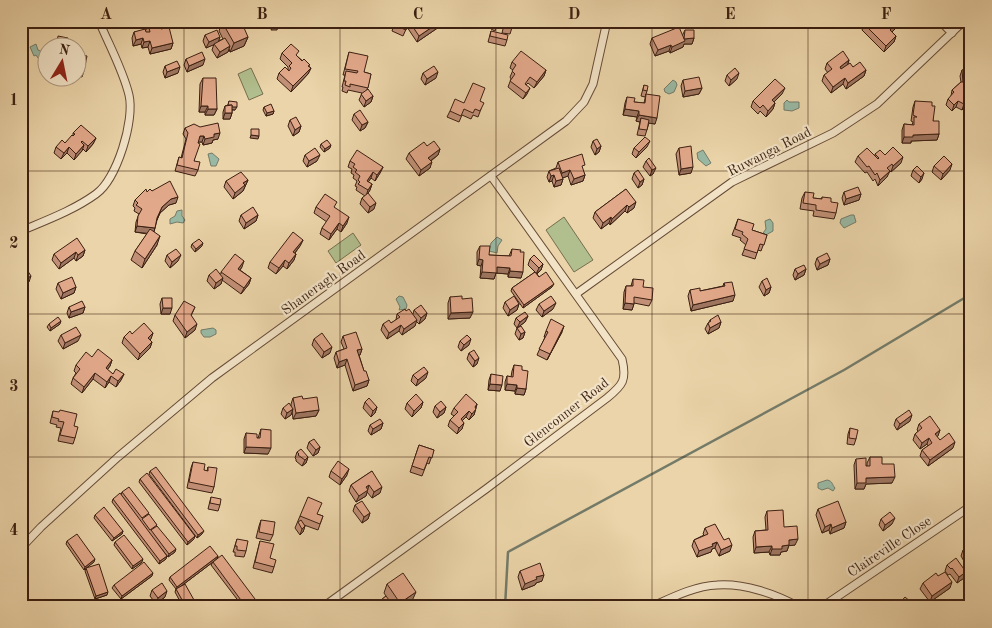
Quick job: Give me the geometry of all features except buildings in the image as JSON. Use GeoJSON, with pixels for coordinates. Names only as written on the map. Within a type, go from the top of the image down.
{"type":"FeatureCollection","features":[{"type":"Feature","properties":{"kind":"street"},"geometry":{"type":"LineString","coordinates":[[21,231],[69,210],[98,193],[117,167],[128,128],[129,97],[119,66],[99,21]]}},
{"type":"Feature","properties":{"kind":"street","name":"Shaneragh Road"},"geometry":{"type":"LineString","coordinates":[[21,548],[41,527],[118,457],[212,378],[566,121],[584,102],[593,84],[607,21]]}},
{"type":"Feature","properties":{"kind":"street"},"geometry":{"type":"LineString","coordinates":[[940,21],[952,33]]}},
{"type":"Feature","properties":{"kind":"street","name":"Ruwanga Road"},"geometry":{"type":"LineString","coordinates":[[576,294],[732,182],[833,133],[878,104],[964,21]]}},
{"type":"Feature","properties":{"kind":"street","name":"Glenconner Road"},"geometry":{"type":"LineString","coordinates":[[322,607],[486,489],[617,390],[623,383],[626,372],[622,359],[491,176]]}},
{"type":"Feature","properties":{"kind":"street","name":"Claireville Close"},"geometry":{"type":"LineString","coordinates":[[822,607],[971,506]]}},
{"type":"Feature","properties":{"kind":"street"},"geometry":{"type":"LineString","coordinates":[[651,607],[688,591],[716,585],[738,586],[759,591],[799,607]]}},
{"type":"Feature","properties":{"kind":"shaded area"},"geometry":{"type":"Polygon","coordinates":[[[36,44],[38,58],[36,55],[34,56],[30,47],[36,44]]]}},
{"type":"Feature","properties":{"kind":"shaded area"},"geometry":{"type":"Polygon","coordinates":[[[251,68],[263,94],[249,100],[238,74],[251,68]]]}},
{"type":"Feature","properties":{"kind":"shaded area"},"geometry":{"type":"Polygon","coordinates":[[[673,80],[677,85],[674,92],[669,94],[664,89],[673,80]]]}},
{"type":"Feature","properties":{"kind":"shaded area"},"geometry":{"type":"Polygon","coordinates":[[[787,100],[789,102],[799,102],[799,108],[792,111],[784,110],[784,103],[787,100]]]}},
{"type":"Feature","properties":{"kind":"shaded area"},"geometry":{"type":"Polygon","coordinates":[[[703,150],[711,163],[706,166],[698,159],[697,153],[703,150]]]}},
{"type":"Feature","properties":{"kind":"shaded area"},"geometry":{"type":"Polygon","coordinates":[[[212,153],[219,159],[216,166],[211,166],[208,154],[212,153]]]}},
{"type":"Feature","properties":{"kind":"shaded area"},"geometry":{"type":"Polygon","coordinates":[[[182,210],[182,216],[185,220],[183,223],[170,224],[170,219],[175,216],[177,211],[182,210]]]}},
{"type":"Feature","properties":{"kind":"shaded area"},"geometry":{"type":"Polygon","coordinates":[[[854,215],[856,222],[844,228],[840,223],[841,219],[854,215]]]}},
{"type":"Feature","properties":{"kind":"shaded area"},"geometry":{"type":"Polygon","coordinates":[[[564,217],[593,260],[574,272],[546,230],[564,217]]]}},
{"type":"Feature","properties":{"kind":"shaded area"},"geometry":{"type":"Polygon","coordinates":[[[770,219],[773,223],[773,231],[766,235],[763,233],[766,229],[765,221],[770,219]]]}},
{"type":"Feature","properties":{"kind":"shaded area"},"geometry":{"type":"Polygon","coordinates":[[[353,233],[361,245],[336,263],[328,251],[353,233]]]}},
{"type":"Feature","properties":{"kind":"shaded area"},"geometry":{"type":"Polygon","coordinates":[[[497,237],[502,240],[498,246],[497,253],[489,251],[491,243],[497,237]]]}},
{"type":"Feature","properties":{"kind":"shaded area"},"geometry":{"type":"Polygon","coordinates":[[[399,296],[403,297],[407,305],[406,309],[399,310],[400,307],[396,299],[399,296]]]}},
{"type":"Feature","properties":{"kind":"shaded area"},"geometry":{"type":"Polygon","coordinates":[[[213,328],[216,330],[216,334],[210,337],[204,337],[201,333],[201,330],[213,328]]]}},
{"type":"Feature","properties":{"kind":"shaded area"},"geometry":{"type":"Polygon","coordinates":[[[827,480],[835,488],[833,491],[828,488],[822,490],[818,488],[818,483],[827,480]]]}},
{"type":"Feature","properties":{"kind":"waterway"},"geometry":{"type":"LineString","coordinates":[[505,607],[508,552],[844,370],[971,294]]}}]}
